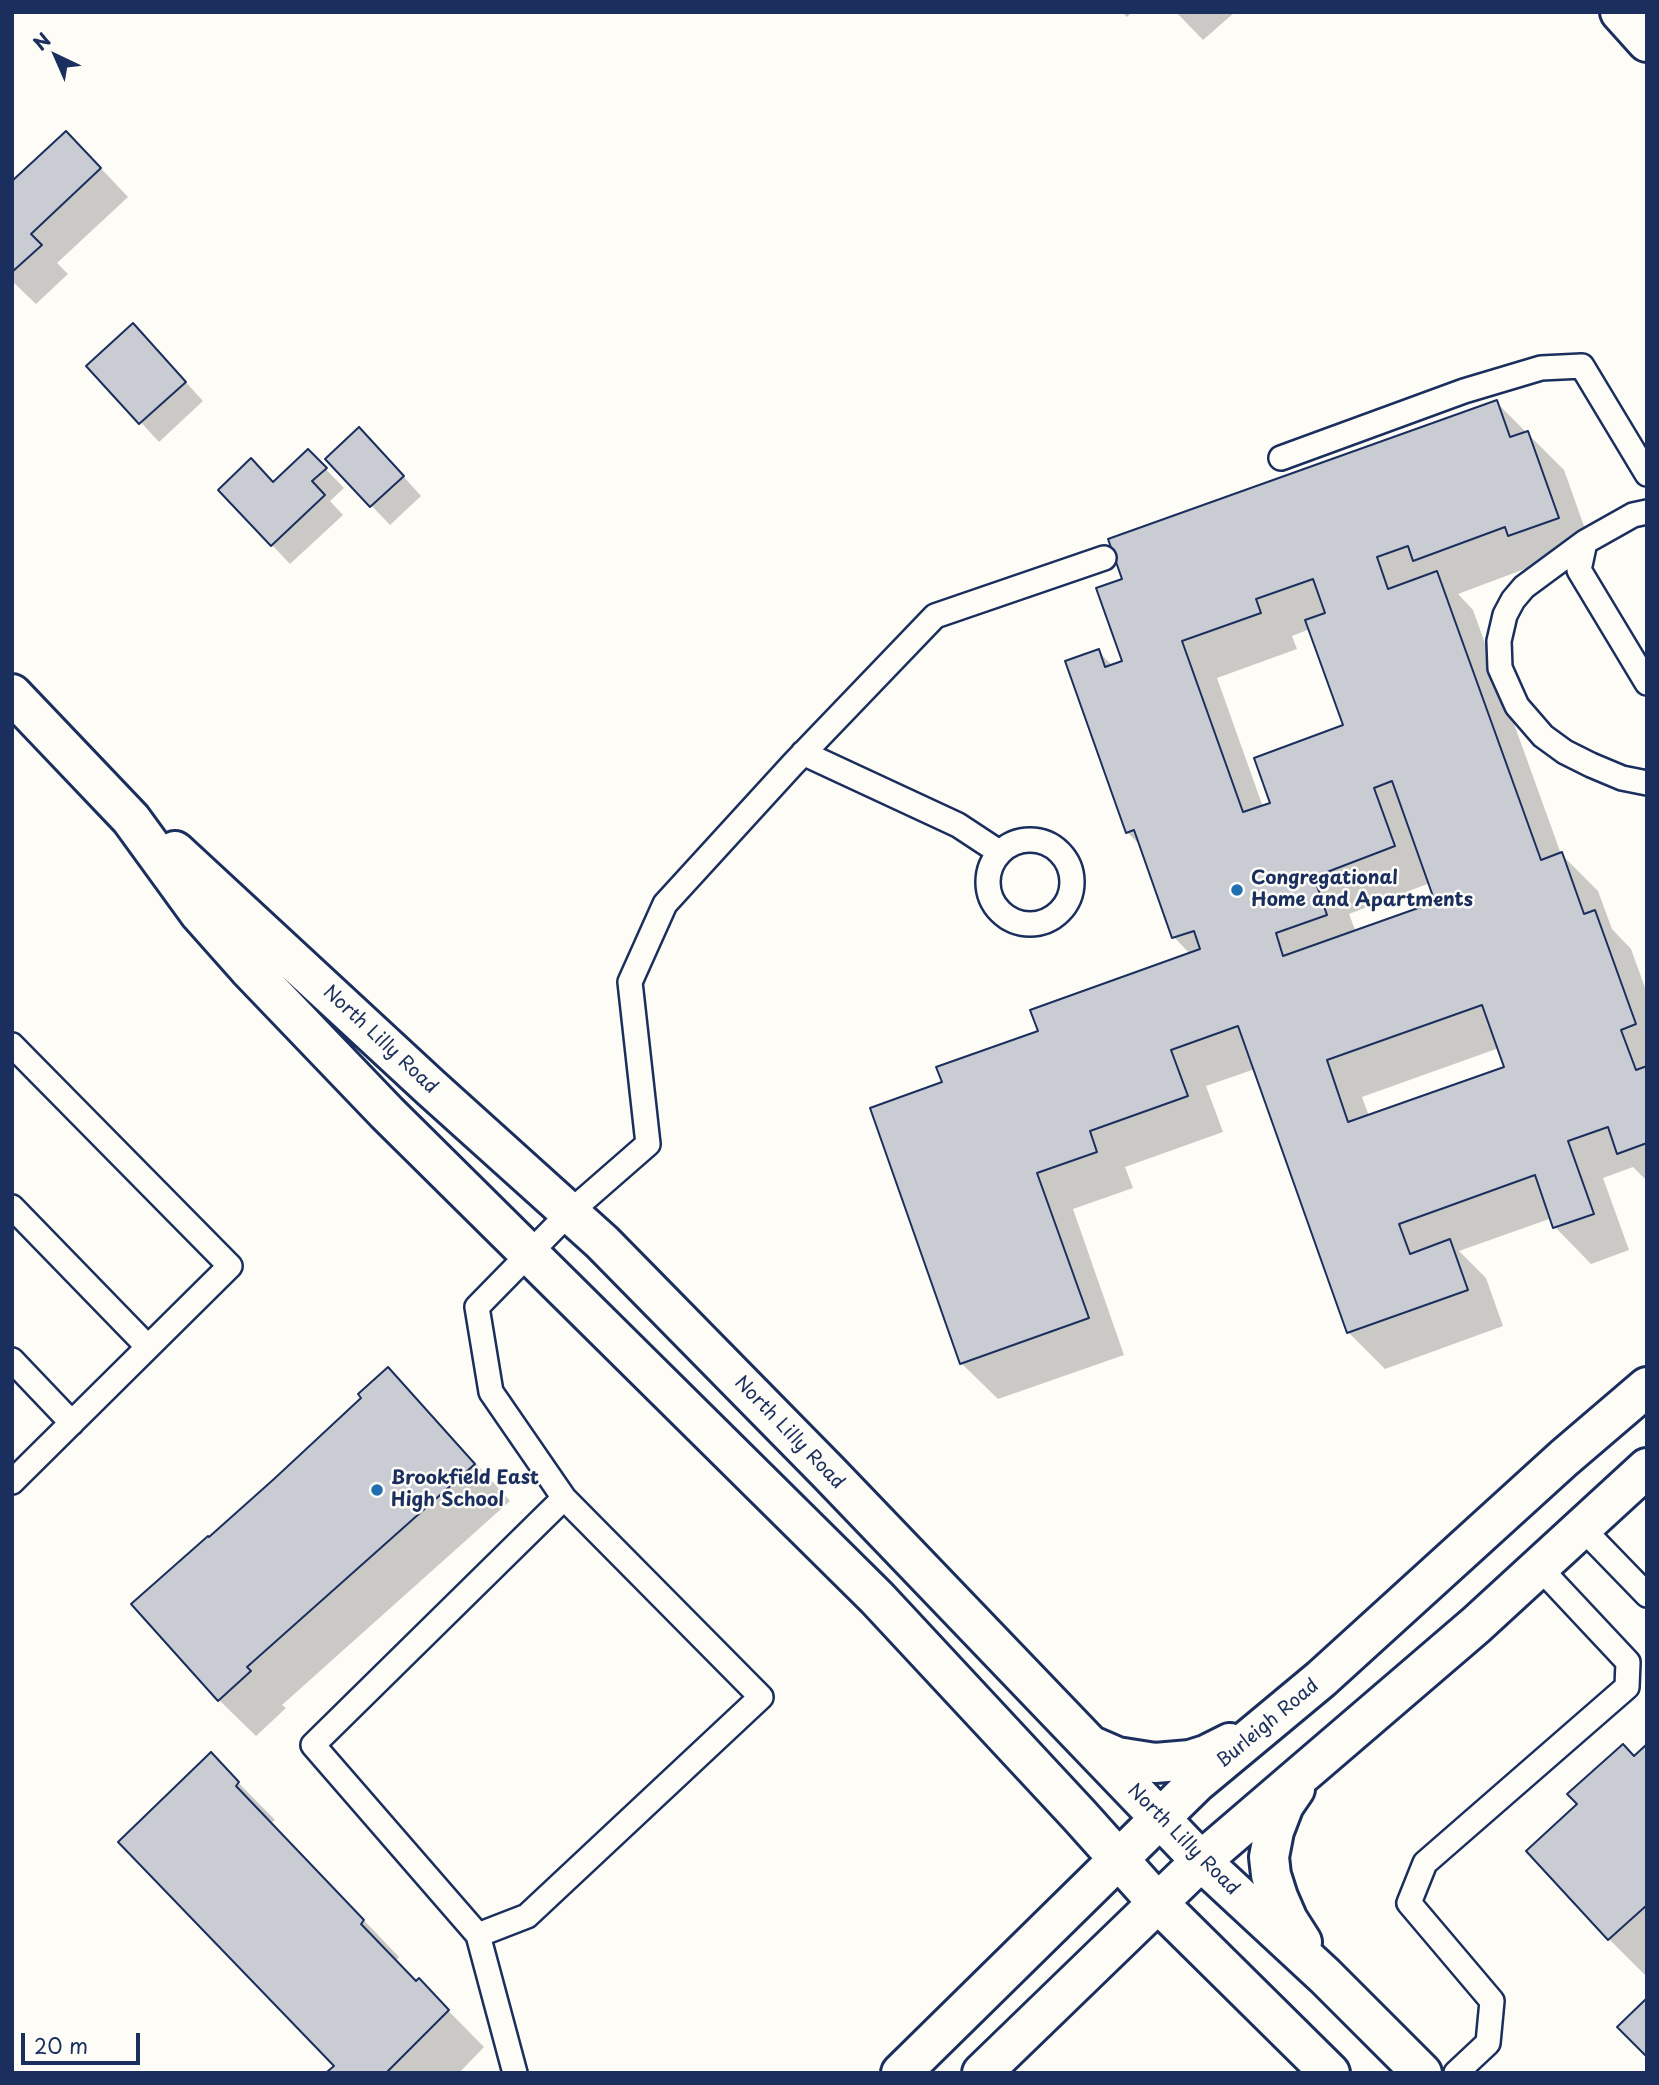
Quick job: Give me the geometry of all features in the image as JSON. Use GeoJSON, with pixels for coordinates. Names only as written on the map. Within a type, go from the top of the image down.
{"type":"FeatureCollection","features":[{"type":"Feature","properties":{"kind":"street"},"geometry":{"type":"LineString","coordinates":[[1620,12],[1647,42]]}},
{"type":"Feature","properties":{"kind":"street","name":"North Lilly Road"},"geometry":{"type":"LineString","coordinates":[[12,694],[131,819],[200,914],[248,968],[387,1112],[877,1598],[1157,1902],[1330,2073]]}},
{"type":"Feature","properties":{"kind":"street","name":"North Lilly Road"},"geometry":{"type":"LineString","coordinates":[[131,819],[177,853],[602,1242],[1201,1861],[1325,1976],[1422,2073]]}},
{"type":"Feature","properties":{"kind":"street","name":"Burleigh Road"},"geometry":{"type":"LineString","coordinates":[[901,2073],[1196,1783],[1321,1679],[1564,1458],[1647,1387]]}},
{"type":"Feature","properties":{"kind":"street"},"geometry":{"type":"LineString","coordinates":[[982,2073],[1201,1861],[1476,1625],[1647,1468]]}},
{"type":"Feature","properties":{"kind":"street"},"geometry":{"type":"LineString","coordinates":[[1088,1745],[1130,1760],[1181,1762],[1206,1755],[1266,1725]]}},
{"type":"Feature","properties":{"kind":"street"},"geometry":{"type":"LineString","coordinates":[[1310,1767],[1284,1805],[1274,1831],[1269,1857],[1271,1875],[1288,1920],[1325,1976]]}},
{"type":"Feature","properties":{"kind":"lane"},"geometry":{"type":"LineString","coordinates":[[1281,458],[1464,391],[1541,368],[1582,366],[1647,474]]}},
{"type":"Feature","properties":{"kind":"lane"},"geometry":{"type":"LineString","coordinates":[[1647,512],[1633,515],[1585,542],[1524,587],[1505,615],[1499,641],[1500,668],[1517,706],[1543,736],[1565,752],[1591,765],[1622,778],[1647,783]]}},
{"type":"Feature","properties":{"kind":"lane"},"geometry":{"type":"LineString","coordinates":[[1585,542],[1579,570],[1647,683]]}},
{"type":"Feature","properties":{"kind":"lane"},"geometry":{"type":"LineString","coordinates":[[478,1936],[527,1916],[761,1697],[564,1498],[491,1392],[477,1307],[569,1213],[648,1144],[630,982],[664,904],[803,753],[935,617],[1104,558]]}},
{"type":"Feature","properties":{"kind":"lane"},"geometry":{"type":"LineString","coordinates":[[803,753],[958,825],[999,852]]}},
{"type":"Feature","properties":{"kind":"lane"},"geometry":{"type":"LineString","coordinates":[[12,1045],[230,1266],[12,1482]]}},
{"type":"Feature","properties":{"kind":"lane"},"geometry":{"type":"LineString","coordinates":[[12,1207],[148,1347]]}},
{"type":"Feature","properties":{"kind":"lane"},"geometry":{"type":"LineString","coordinates":[[12,1360],[72,1423]]}},
{"type":"Feature","properties":{"kind":"lane"},"geometry":{"type":"LineString","coordinates":[[515,2073],[478,1936],[313,1745],[564,1498]]}},
{"type":"Feature","properties":{"kind":"lane"},"geometry":{"type":"LineString","coordinates":[[1581,1528],[1647,1595]]}},
{"type":"Feature","properties":{"kind":"lane"},"geometry":{"type":"LineString","coordinates":[[1456,2073],[1488,2043],[1492,2001],[1409,1903],[1425,1863],[1627,1687],[1628,1662],[1539,1567]]}},
{"type":"Feature","properties":{"kind":"building"},"geometry":{"type":"Polygon","coordinates":[[[66,131],[101,168],[31,234],[42,245],[12,272],[12,181],[66,131]]]}},
{"type":"Feature","properties":{"kind":"building"},"geometry":{"type":"Polygon","coordinates":[[[133,323],[186,382],[139,424],[86,366],[133,323]]]}},
{"type":"Feature","properties":{"kind":"building","name":"Congregational Home and Apartments"},"geometry":{"type":"Polygon","coordinates":[[[1497,400],[1510,437],[1528,431],[1559,518],[1508,536],[1505,527],[1413,561],[1408,546],[1377,557],[1388,589],[1437,571],[1541,860],[1562,852],[1584,914],[1595,910],[1636,1024],[1621,1030],[1636,1070],[1647,1066],[1647,1143],[1617,1154],[1608,1127],[1568,1141],[1594,1214],[1553,1228],[1535,1175],[1399,1224],[1410,1254],[1450,1239],[1468,1290],[1347,1333],[1238,1026],[1171,1050],[1188,1096],[1090,1131],[1097,1152],[1037,1173],[1089,1318],[960,1364],[870,1108],[942,1082],[936,1067],[1038,1031],[1030,1010],[1200,949],[1194,931],[1172,938],[1134,830],[1126,833],[1065,661],[1099,649],[1105,667],[1122,661],[1096,588],[1122,579],[1108,539],[1497,400]],[[1313,579],[1256,599],[1261,613],[1182,641],[1243,812],[1270,803],[1254,758],[1343,725],[1305,620],[1325,613],[1313,579]],[[1392,781],[1374,788],[1395,846],[1314,877],[1327,915],[1276,933],[1283,956],[1435,902],[1392,781]],[[1482,1005],[1327,1060],[1348,1122],[1504,1067],[1482,1005]]]}},
{"type":"Feature","properties":{"kind":"building"},"geometry":{"type":"Polygon","coordinates":[[[359,427],[404,476],[370,507],[325,459],[359,427]]]}},
{"type":"Feature","properties":{"kind":"building"},"geometry":{"type":"Polygon","coordinates":[[[308,449],[327,468],[312,481],[325,495],[271,546],[218,490],[251,458],[273,482],[308,449]]]}},
{"type":"Feature","properties":{"kind":"building"},"geometry":{"type":"Polygon","coordinates":[[[388,1367],[475,1464],[247,1667],[251,1671],[218,1701],[131,1604],[274,1479],[361,1398],[358,1394],[388,1367]]]}},
{"type":"Feature","properties":{"kind":"building"},"geometry":{"type":"Polygon","coordinates":[[[1623,1744],[1634,1756],[1647,1744],[1647,1905],[1608,1940],[1526,1851],[1577,1804],[1567,1794],[1623,1744]]]}},
{"type":"Feature","properties":{"kind":"building"},"geometry":{"type":"Polygon","coordinates":[[[211,1752],[239,1782],[236,1786],[364,1920],[361,1924],[416,1981],[419,1978],[449,2010],[386,2073],[330,2073],[328,2071],[334,2066],[118,1842],[211,1752]]]}},
{"type":"Feature","properties":{"kind":"building"},"geometry":{"type":"Polygon","coordinates":[[[1647,1998],[1647,2057],[1617,2027],[1647,1998]]]}},
{"type":"Feature","properties":{"kind":"place","name":"Congregational Home and Apartments"},"geometry":{"type":"Point","coordinates":[1237,890]}},
{"type":"Feature","properties":{"kind":"place","name":"Brookfield East High School"},"geometry":{"type":"Point","coordinates":[377,1490]}}]}
